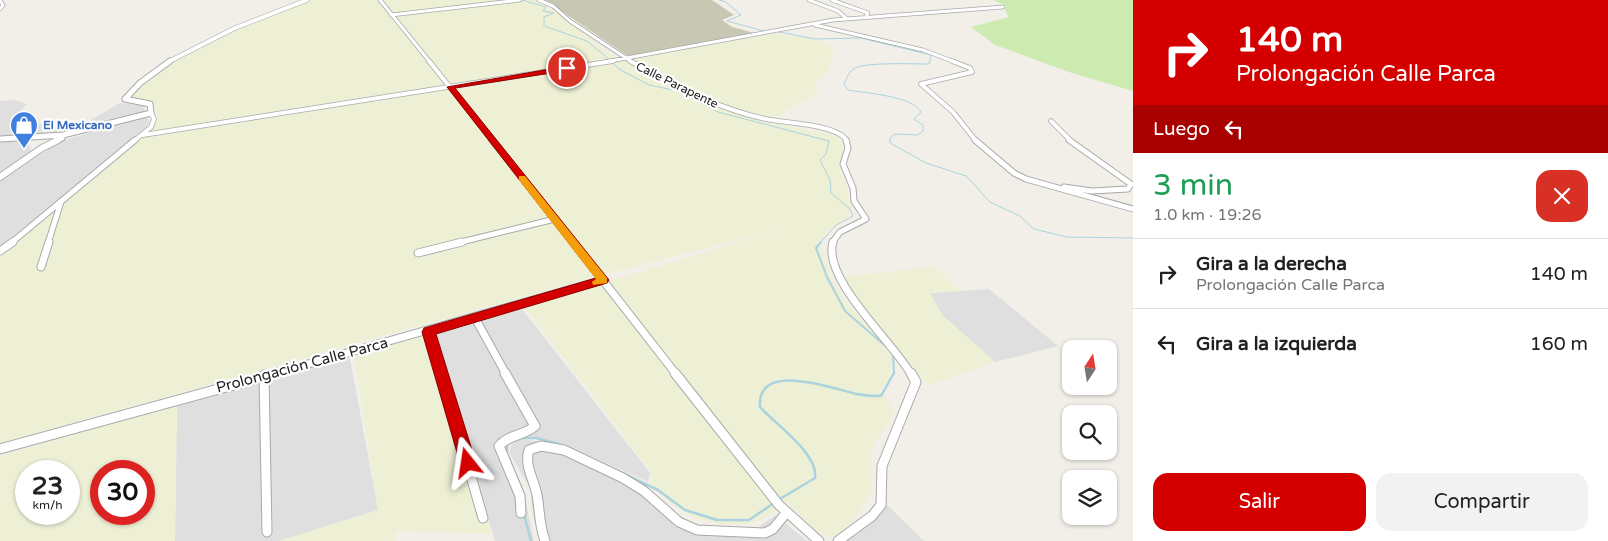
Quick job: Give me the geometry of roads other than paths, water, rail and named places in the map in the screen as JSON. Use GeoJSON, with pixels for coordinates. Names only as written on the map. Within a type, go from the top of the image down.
{"type":"FeatureCollection","features":[{"type":"Feature","properties":{"kind":"street"},"geometry":{"type":"LineString","coordinates":[[0,0],[3,5],[0,9]]}},
{"type":"Feature","properties":{"kind":"street"},"geometry":{"type":"LineString","coordinates":[[0,251],[24,234],[143,135],[153,124],[150,104],[125,99],[162,67],[223,34],[307,0]]}},
{"type":"Feature","properties":{"kind":"street"},"geometry":{"type":"LineString","coordinates":[[380,0],[555,219],[778,505],[819,541]]}},
{"type":"Feature","properties":{"kind":"street"},"geometry":{"type":"LineString","coordinates":[[391,15],[520,0]]}},
{"type":"Feature","properties":{"kind":"street","name":"Calle Parapente"},"geometry":{"type":"LineString","coordinates":[[539,0],[553,6],[570,21],[626,59],[672,84],[737,113],[832,130],[846,139],[848,148],[843,164],[853,188],[854,201],[866,219],[835,236],[830,247],[833,261],[855,302],[900,356],[916,382],[882,466],[881,505],[872,516],[838,541]]}},
{"type":"Feature","properties":{"kind":"street"},"geometry":{"type":"LineString","coordinates":[[809,0],[838,11],[846,18]]}},
{"type":"Feature","properties":{"kind":"street"},"geometry":{"type":"LineString","coordinates":[[832,0],[868,12],[866,18]]}},
{"type":"Feature","properties":{"kind":"street"},"geometry":{"type":"LineString","coordinates":[[143,135],[626,59],[846,18],[1003,7]]}},
{"type":"Feature","properties":{"kind":"street"},"geometry":{"type":"LineString","coordinates":[[813,24],[923,50],[972,69],[972,72],[921,84],[953,112],[962,126],[981,147],[1014,174],[1133,209]]}},
{"type":"Feature","properties":{"kind":"street"},"geometry":{"type":"LineString","coordinates":[[0,139],[21,139],[74,133],[151,113]]}},
{"type":"Feature","properties":{"kind":"street"},"geometry":{"type":"LineString","coordinates":[[1026,179],[1092,191],[1119,190],[1131,187],[1128,181],[1067,139],[1050,121]]}},
{"type":"Feature","properties":{"kind":"street"},"geometry":{"type":"LineString","coordinates":[[0,177],[33,154],[74,133]]}},
{"type":"Feature","properties":{"kind":"street"},"geometry":{"type":"LineString","coordinates":[[21,139],[33,145],[33,154]]}},
{"type":"Feature","properties":{"kind":"street"},"geometry":{"type":"LineString","coordinates":[[40,267],[61,202]]}},
{"type":"Feature","properties":{"kind":"street"},"geometry":{"type":"LineString","coordinates":[[418,253],[555,219]]}},
{"type":"Feature","properties":{"kind":"street","name":"Prolongación Calle Parca"},"geometry":{"type":"LineString","coordinates":[[0,449],[264,375],[428,332],[603,280]]}},
{"type":"Feature","properties":{"kind":"street"},"geometry":{"type":"LineString","coordinates":[[475,318],[535,426],[532,430],[507,438],[499,446],[520,496],[521,513]]}},
{"type":"Feature","properties":{"kind":"street"},"geometry":{"type":"LineString","coordinates":[[428,332],[458,427],[483,518]]}},
{"type":"Feature","properties":{"kind":"street"},"geometry":{"type":"LineString","coordinates":[[264,375],[267,532]]}},
{"type":"Feature","properties":{"kind":"street"},"geometry":{"type":"LineString","coordinates":[[545,541],[538,523],[537,495],[526,459],[529,450],[541,446],[564,450],[623,478],[644,491],[679,522],[697,530],[765,533],[773,529],[787,512]]}},
{"type":"Feature","properties":{"kind":"waterway"},"geometry":{"type":"LineString","coordinates":[[522,0],[546,7],[543,11],[554,13],[544,17],[544,26],[587,41],[610,60]]}},
{"type":"Feature","properties":{"kind":"waterway"},"geometry":{"type":"LineString","coordinates":[[719,0],[726,2],[741,15],[727,21],[764,31]]}},
{"type":"Feature","properties":{"kind":"waterway"},"geometry":{"type":"LineString","coordinates":[[779,32],[815,39],[861,38],[931,55],[929,64],[861,66],[853,69],[846,79],[844,84],[848,90],[909,102],[921,112],[914,119],[923,125],[923,131],[918,135],[895,134],[890,138],[890,143],[926,163],[966,176],[990,202],[1020,216],[1034,229],[1067,237],[1133,238]]}},
{"type":"Feature","properties":{"kind":"waterway"},"geometry":{"type":"LineString","coordinates":[[612,62],[619,69],[649,85],[678,91],[718,112],[829,141],[826,154],[820,160],[830,180],[831,193],[849,208],[853,216],[836,225],[820,243]]}},
{"type":"Feature","properties":{"kind":"waterway"},"geometry":{"type":"LineString","coordinates":[[821,242],[816,248],[827,277],[845,311],[889,349]]}},
{"type":"Feature","properties":{"kind":"waterway"},"geometry":{"type":"LineString","coordinates":[[893,355],[894,373]]}},
{"type":"Feature","properties":{"kind":"waterway"},"geometry":{"type":"LineString","coordinates":[[780,499],[815,478],[814,469],[803,449],[760,407],[762,392],[771,384],[784,381],[800,381],[860,395],[881,396],[894,373]]}},
{"type":"Feature","properties":{"kind":"waterway"},"geometry":{"type":"LineString","coordinates":[[522,438],[536,438],[562,445]]}},
{"type":"Feature","properties":{"kind":"waterway"},"geometry":{"type":"LineString","coordinates":[[507,444],[507,453]]}},
{"type":"Feature","properties":{"kind":"waterway"},"geometry":{"type":"LineString","coordinates":[[509,458],[524,495]]}},
{"type":"Feature","properties":{"kind":"waterway"},"geometry":{"type":"LineString","coordinates":[[618,471],[658,490],[685,510],[717,520],[749,520],[771,505]]}},
{"type":"Feature","properties":{"kind":"waterway"},"geometry":{"type":"LineString","coordinates":[[524,514],[531,541]]}},
{"type":"Feature","properties":{"kind":"place","name":"El Mexicano"},"geometry":{"type":"Point","coordinates":[24,149]}}]}
